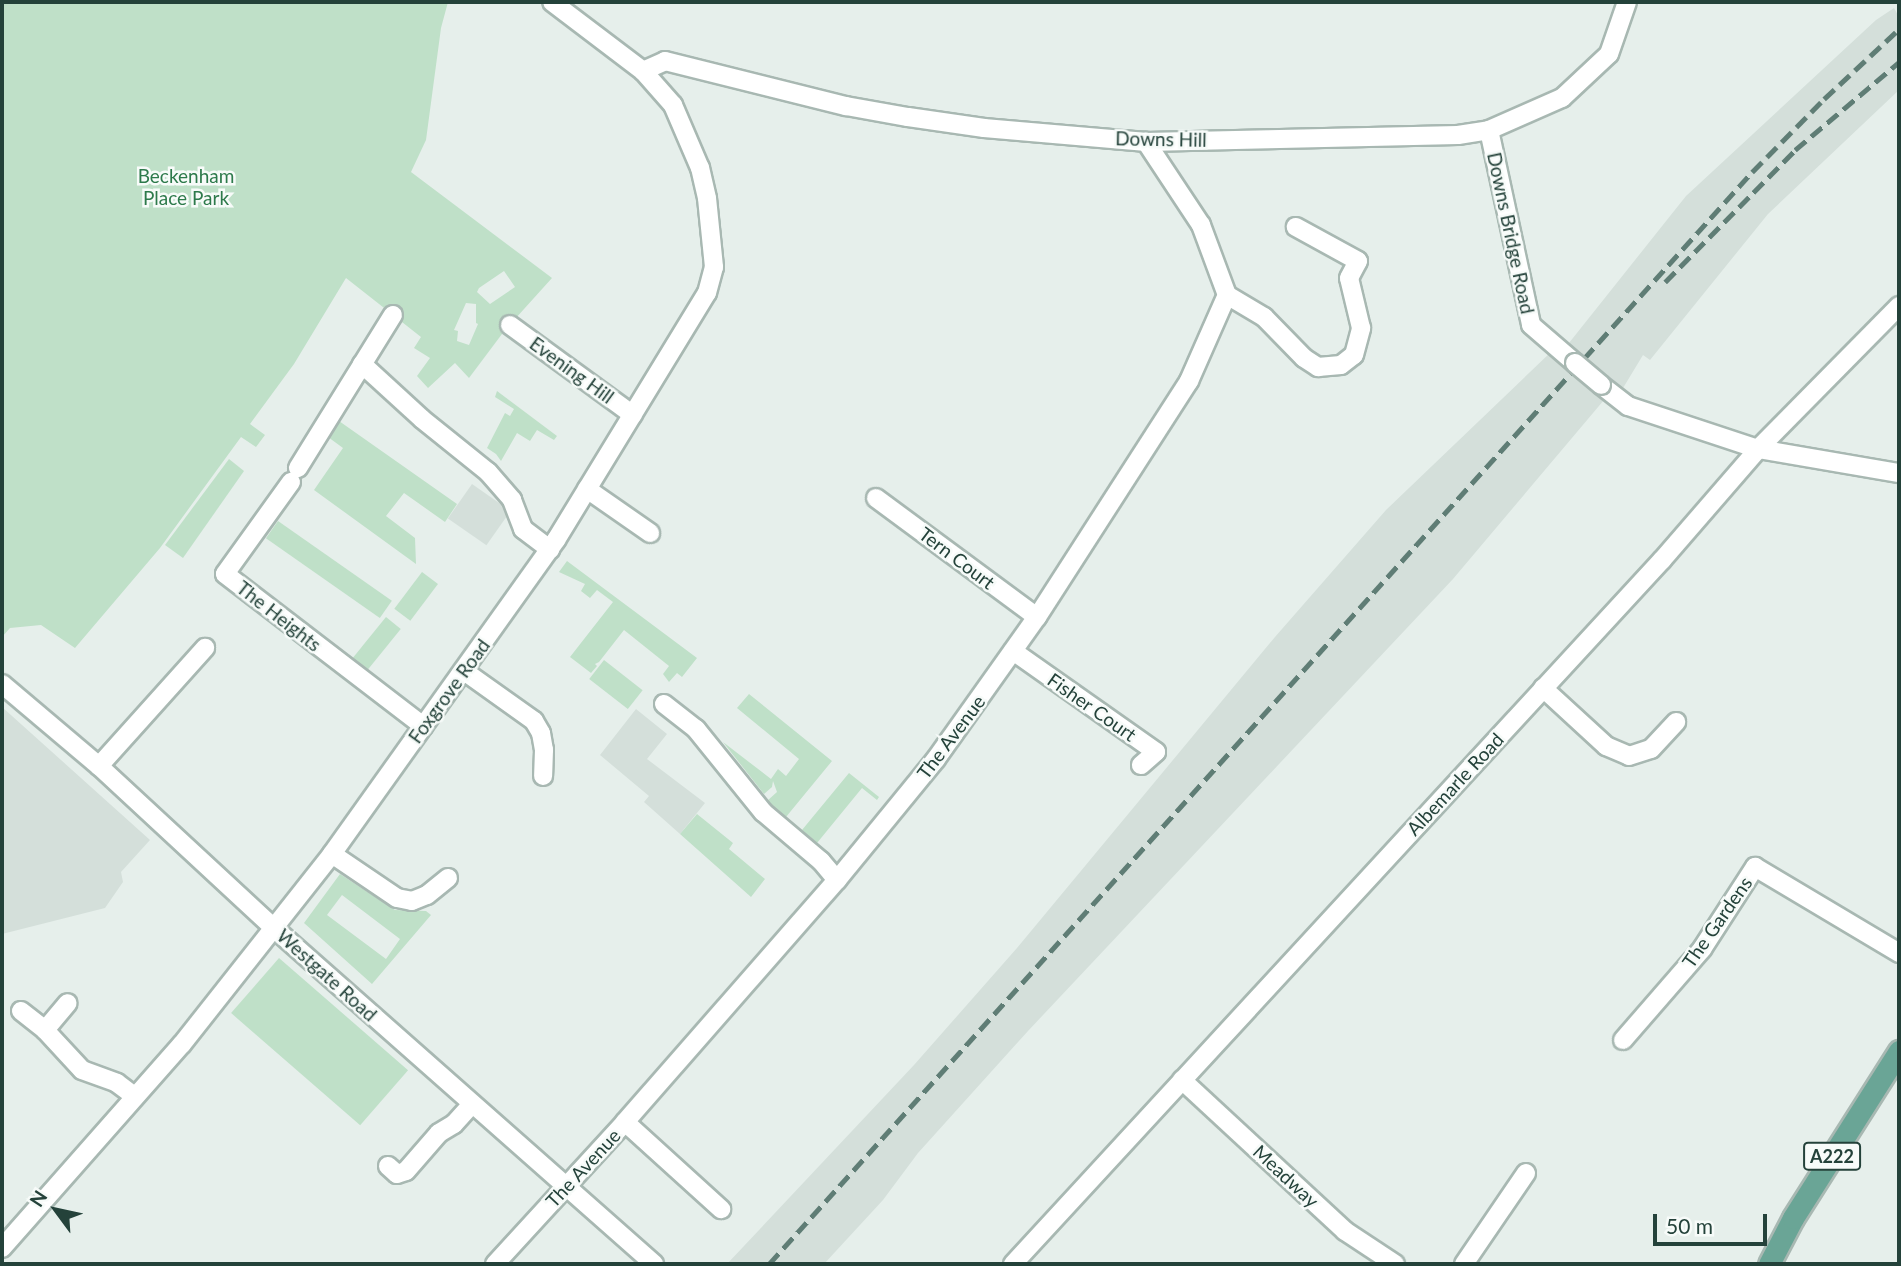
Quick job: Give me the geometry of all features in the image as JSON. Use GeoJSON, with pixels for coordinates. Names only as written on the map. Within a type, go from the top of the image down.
{"type":"FeatureCollection","features":[{"type":"Feature","properties":{"kind":"main road","name":"A222"},"geometry":{"type":"LineString","coordinates":[[1769,1264],[1793,1218],[1899,1051]]}},
{"type":"Feature","properties":{"kind":"street","name":"Foxgrove Road"},"geometry":{"type":"LineString","coordinates":[[2,1248],[182,1044],[332,854],[550,549],[707,293],[714,267],[711,220],[700,168],[673,106],[643,71],[552,2]]}},
{"type":"Feature","properties":{"kind":"street","name":"Downs Hill"},"geometry":{"type":"LineString","coordinates":[[643,71],[665,61],[846,106],[908,117],[984,128],[1146,142],[1458,135],[1489,131],[1562,98],[1609,54],[1627,2]]}},
{"type":"Feature","properties":{"kind":"street","name":"Downs Bridge Road"},"geometry":{"type":"LineString","coordinates":[[1489,131],[1531,325],[1601,385],[1628,406],[1758,449],[1899,473]]}},
{"type":"Feature","properties":{"kind":"street"},"geometry":{"type":"LineString","coordinates":[[1146,142],[1201,225],[1227,295],[1264,317],[1304,358],[1318,367],[1341,365],[1354,355],[1361,328],[1349,278],[1358,261],[1296,227]]}},
{"type":"Feature","properties":{"kind":"street","name":"The Avenue"},"geometry":{"type":"LineString","coordinates":[[495,1264],[625,1122],[837,880],[936,759],[1037,617],[1189,382],[1227,295]]}},
{"type":"Feature","properties":{"kind":"street","name":"Albemarle Road"},"geometry":{"type":"LineString","coordinates":[[1013,1264],[1662,560],[1758,449],[1899,306]]}},
{"type":"Feature","properties":{"kind":"street","name":"The Heights"},"geometry":{"type":"LineString","coordinates":[[393,315],[295,475],[225,575],[424,726]]}},
{"type":"Feature","properties":{"kind":"street","name":"Evening Hill"},"geometry":{"type":"LineString","coordinates":[[510,325],[633,415]]}},
{"type":"Feature","properties":{"kind":"street"},"geometry":{"type":"LineString","coordinates":[[362,364],[422,419],[488,472],[512,500],[523,529],[550,549]]}},
{"type":"Feature","properties":{"kind":"street"},"geometry":{"type":"LineString","coordinates":[[587,489],[650,533]]}},
{"type":"Feature","properties":{"kind":"street","name":"Tern Court"},"geometry":{"type":"LineString","coordinates":[[876,498],[1037,617]]}},
{"type":"Feature","properties":{"kind":"street"},"geometry":{"type":"LineString","coordinates":[[99,766],[205,648]]}},
{"type":"Feature","properties":{"kind":"street","name":"Fisher Court"},"geometry":{"type":"LineString","coordinates":[[1013,651],[1156,752],[1141,765]]}},
{"type":"Feature","properties":{"kind":"street"},"geometry":{"type":"LineString","coordinates":[[464,671],[534,721],[541,733],[544,750],[543,776]]}},
{"type":"Feature","properties":{"kind":"street","name":"Westgate Road"},"geometry":{"type":"LineString","coordinates":[[2,684],[99,766],[275,929],[654,1264]]}},
{"type":"Feature","properties":{"kind":"street"},"geometry":{"type":"LineString","coordinates":[[1543,688],[1617,753],[1629,756],[1651,749],[1676,722]]}},
{"type":"Feature","properties":{"kind":"street"},"geometry":{"type":"LineString","coordinates":[[664,704],[696,729],[763,812],[821,860],[837,880]]}},
{"type":"Feature","properties":{"kind":"street"},"geometry":{"type":"LineString","coordinates":[[332,854],[397,898],[412,901],[428,895],[448,878]]}},
{"type":"Feature","properties":{"kind":"street","name":"The Gardens"},"geometry":{"type":"LineString","coordinates":[[1623,1040],[1702,949],[1755,867],[1899,953]]}},
{"type":"Feature","properties":{"kind":"street"},"geometry":{"type":"LineString","coordinates":[[45,1030],[68,1003]]}},
{"type":"Feature","properties":{"kind":"street"},"geometry":{"type":"LineString","coordinates":[[21,1011],[45,1030],[82,1070],[117,1083],[134,1096]]}},
{"type":"Feature","properties":{"kind":"street","name":"Meadway"},"geometry":{"type":"LineString","coordinates":[[1182,1080],[1345,1231],[1395,1264]]}},
{"type":"Feature","properties":{"kind":"street"},"geometry":{"type":"LineString","coordinates":[[387,1166],[397,1174],[406,1171],[439,1133],[454,1124],[472,1104]]}},
{"type":"Feature","properties":{"kind":"street"},"geometry":{"type":"LineString","coordinates":[[625,1122],[721,1209]]}},
{"type":"Feature","properties":{"kind":"street"},"geometry":{"type":"LineString","coordinates":[[1464,1264],[1526,1173]]}},
{"type":"Feature","properties":{"kind":"shaded area"},"geometry":{"type":"Polygon","coordinates":[[[1894,8],[1899,17],[1899,90],[1768,214],[1650,360],[1643,355],[1620,393],[1565,348],[1686,196],[1876,20],[1894,8]]]}},
{"type":"Feature","properties":{"kind":"shaded area"},"geometry":{"type":"Polygon","coordinates":[[[1552,351],[1604,400],[1453,579],[1028,1031],[918,1153],[883,1200],[824,1264],[727,1264],[914,1065],[1017,948],[1275,637],[1386,510],[1552,351]]]}},
{"type":"Feature","properties":{"kind":"shaded area"},"geometry":{"type":"Polygon","coordinates":[[[472,484],[511,511],[486,545],[448,518],[472,484]]]}},
{"type":"Feature","properties":{"kind":"shaded area"},"geometry":{"type":"Polygon","coordinates":[[[2,707],[150,840],[121,872],[123,882],[105,908],[2,934],[2,707]]]}},
{"type":"Feature","properties":{"kind":"shaded area"},"geometry":{"type":"Polygon","coordinates":[[[636,709],[667,734],[647,759],[705,803],[680,834],[644,802],[649,796],[600,755],[636,709]]]}},
{"type":"Feature","properties":{"kind":"green space","name":"Beckenham Place Park"},"geometry":{"type":"Polygon","coordinates":[[[2,2],[448,2],[441,28],[426,140],[411,172],[552,278],[505,330],[469,378],[455,363],[428,388],[417,376],[430,358],[414,348],[421,337],[346,278],[294,364],[250,424],[265,435],[256,447],[241,437],[160,548],[75,648],[41,625],[10,628],[2,637],[2,2]],[[504,271],[477,292],[490,304],[515,287],[504,271]],[[466,303],[454,330],[458,331],[457,341],[469,345],[478,324],[476,304],[466,303]]]}},
{"type":"Feature","properties":{"kind":"green space"},"geometry":{"type":"Polygon","coordinates":[[[497,391],[557,436],[554,440],[537,430],[530,441],[517,433],[501,461],[487,448],[505,413],[510,416],[514,409],[495,397],[497,391]]]}},
{"type":"Feature","properties":{"kind":"green space"},"geometry":{"type":"Polygon","coordinates":[[[339,421],[457,504],[445,522],[404,493],[386,516],[415,538],[416,564],[314,490],[343,448],[328,437],[339,421]]]}},
{"type":"Feature","properties":{"kind":"green space"},"geometry":{"type":"Polygon","coordinates":[[[229,459],[244,471],[183,558],[165,545],[229,459]]]}},
{"type":"Feature","properties":{"kind":"green space"},"geometry":{"type":"Polygon","coordinates":[[[278,521],[392,601],[380,618],[266,538],[278,521]]]}},
{"type":"Feature","properties":{"kind":"green space"},"geometry":{"type":"Polygon","coordinates":[[[567,561],[697,658],[682,677],[677,673],[669,682],[663,674],[669,666],[624,630],[595,664],[597,666],[591,673],[570,657],[613,602],[597,590],[590,598],[581,591],[585,584],[559,572],[567,561]]]}},
{"type":"Feature","properties":{"kind":"green space"},"geometry":{"type":"Polygon","coordinates":[[[422,572],[438,584],[410,621],[394,609],[422,572]]]}},
{"type":"Feature","properties":{"kind":"green space"},"geometry":{"type":"Polygon","coordinates":[[[386,617],[401,629],[364,674],[349,662],[386,617]]]}},
{"type":"Feature","properties":{"kind":"green space"},"geometry":{"type":"Polygon","coordinates":[[[604,660],[643,690],[628,709],[589,679],[604,660]]]}},
{"type":"Feature","properties":{"kind":"green space"},"geometry":{"type":"Polygon","coordinates":[[[749,694],[832,761],[786,817],[767,801],[777,792],[773,781],[772,787],[764,794],[723,742],[771,779],[778,769],[786,776],[799,759],[737,708],[749,694]]]}},
{"type":"Feature","properties":{"kind":"green space"},"geometry":{"type":"Polygon","coordinates":[[[849,773],[879,797],[877,800],[862,788],[817,843],[802,830],[849,773]]]}},
{"type":"Feature","properties":{"kind":"green space"},"geometry":{"type":"Polygon","coordinates":[[[697,814],[733,843],[729,849],[765,879],[751,897],[680,834],[697,814]]]}},
{"type":"Feature","properties":{"kind":"green space"},"geometry":{"type":"Polygon","coordinates":[[[340,874],[395,910],[426,911],[431,915],[372,984],[304,923],[340,874]],[[342,895],[327,915],[386,959],[400,939],[342,895]]]}},
{"type":"Feature","properties":{"kind":"green space"},"geometry":{"type":"Polygon","coordinates":[[[279,958],[408,1070],[360,1125],[231,1013],[279,958]]]}},
{"type":"Feature","properties":{"kind":"railway"},"geometry":{"type":"LineString","coordinates":[[769,1264],[1752,172],[1824,99],[1899,29]]}},
{"type":"Feature","properties":{"kind":"railway"},"geometry":{"type":"LineString","coordinates":[[1665,282],[1795,150],[1899,62]]}}]}
